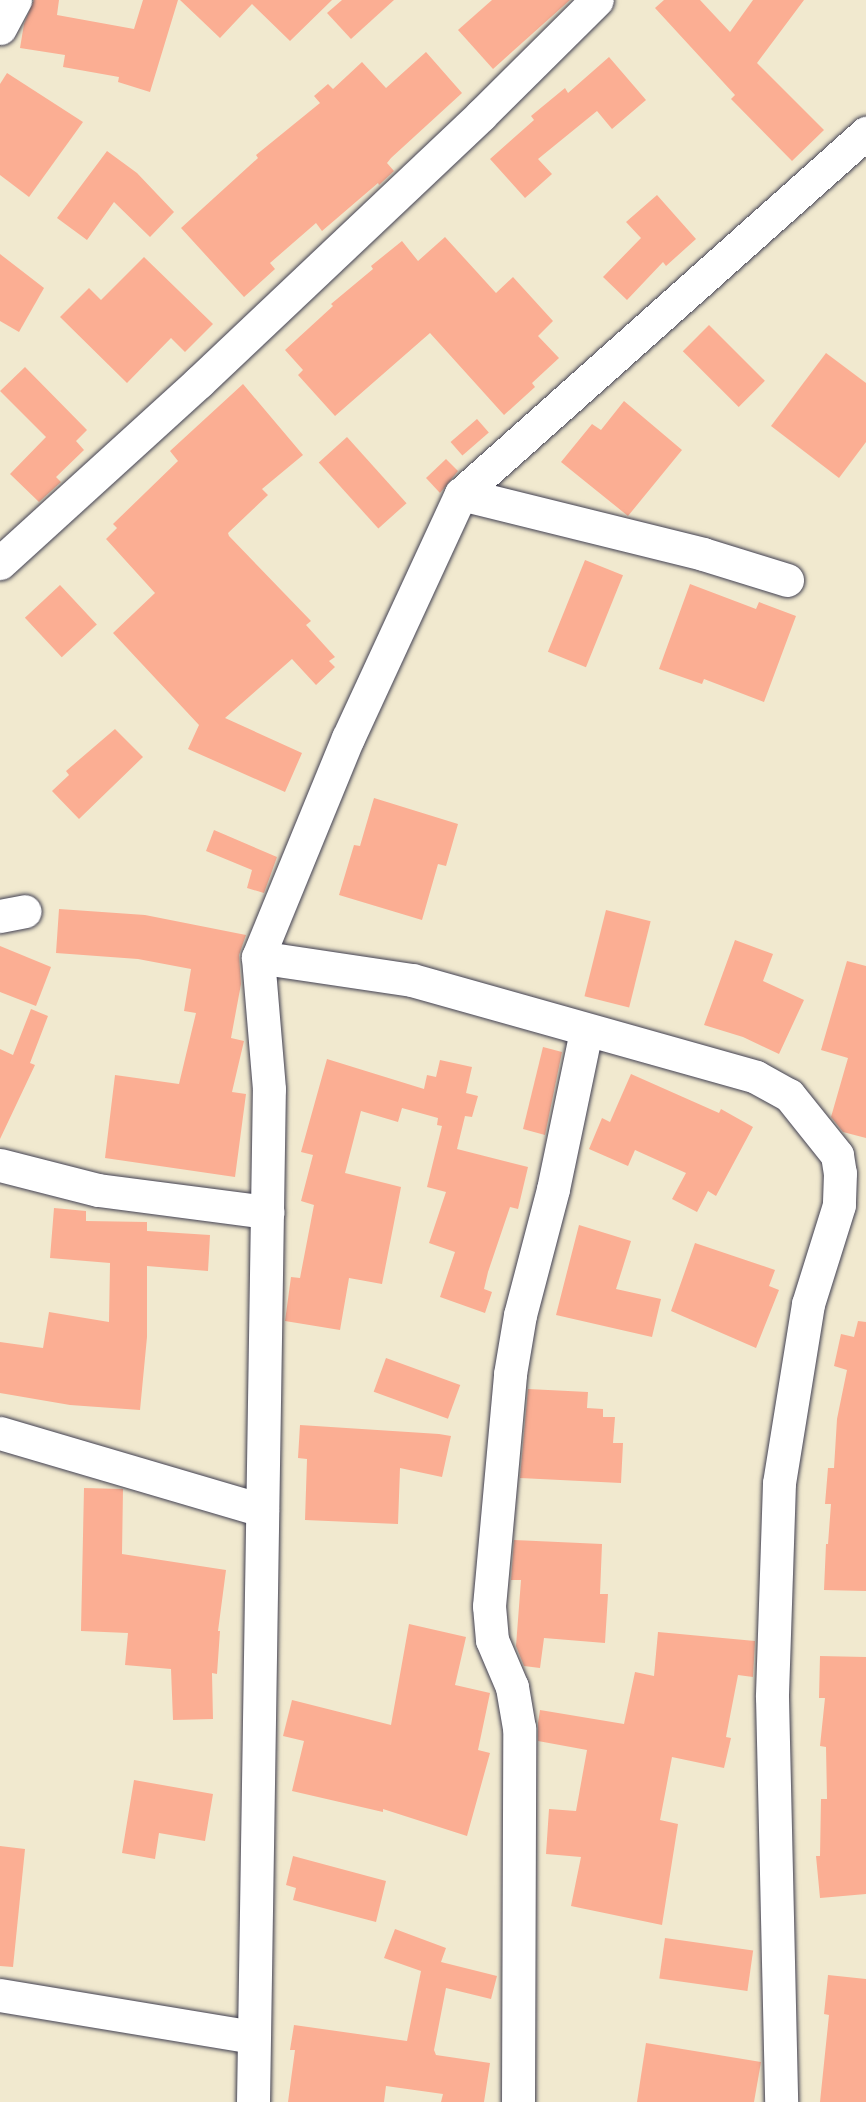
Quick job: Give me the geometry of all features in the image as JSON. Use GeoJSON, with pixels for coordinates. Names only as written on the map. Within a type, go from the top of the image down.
{"type":"FeatureCollection","features":[{"type":"Feature","properties":{"kind":"street"},"geometry":{"type":"LineString","coordinates":[[0,28],[15,0]]}},
{"type":"Feature","properties":{"kind":"street"},"geometry":{"type":"LineString","coordinates":[[0,563],[199,382],[481,115],[597,0]]}},
{"type":"Feature","properties":{"kind":"street"},"geometry":{"type":"LineString","coordinates":[[253,2102],[269,1089],[258,957],[348,738],[461,494],[866,133]]}},
{"type":"Feature","properties":{"kind":"street"},"geometry":{"type":"LineString","coordinates":[[461,494],[703,554],[787,580]]}},
{"type":"Feature","properties":{"kind":"street"},"geometry":{"type":"LineString","coordinates":[[258,957],[412,980],[755,1077],[789,1095],[837,1155],[841,1173],[839,1205],[808,1304],[779,1483],[772,1697],[780,2102]]}},
{"type":"Feature","properties":{"kind":"street"},"geometry":{"type":"LineString","coordinates":[[518,2102],[519,1728],[512,1687],[492,1640],[489,1606],[510,1374],[520,1315],[553,1189],[586,1031]]}},
{"type":"Feature","properties":{"kind":"street"},"geometry":{"type":"LineString","coordinates":[[0,1165],[98,1190],[268,1212]]}},
{"type":"Feature","properties":{"kind":"street"},"geometry":{"type":"LineString","coordinates":[[0,1433],[262,1510]]}},
{"type":"Feature","properties":{"kind":"street"},"geometry":{"type":"LineString","coordinates":[[0,1995],[254,2037]]}},
{"type":"Feature","properties":{"kind":"building"},"geometry":{"type":"Polygon","coordinates":[[[34,0],[59,0],[57,15],[134,29],[143,0],[178,0],[150,92],[118,82],[119,77],[63,67],[65,55],[20,48],[24,24],[34,0]]]}},
{"type":"Feature","properties":{"kind":"building"},"geometry":{"type":"Polygon","coordinates":[[[180,0],[332,0],[290,41],[252,4],[220,38],[180,0]]]}},
{"type":"Feature","properties":{"kind":"building"},"geometry":{"type":"Polygon","coordinates":[[[342,0],[394,0],[351,39],[327,13],[342,0]]]}},
{"type":"Feature","properties":{"kind":"building"},"geometry":{"type":"Polygon","coordinates":[[[492,0],[570,0],[493,69],[458,30],[492,0]]]}},
{"type":"Feature","properties":{"kind":"building"},"geometry":{"type":"Polygon","coordinates":[[[664,0],[700,0],[730,32],[753,0],[804,0],[757,63],[824,130],[792,161],[731,99],[735,95],[655,8],[664,0]]]}},
{"type":"Feature","properties":{"kind":"building"},"geometry":{"type":"Polygon","coordinates":[[[426,52],[462,93],[391,158],[387,163],[394,171],[322,231],[316,223],[270,263],[275,269],[244,297],[181,228],[258,158],[256,155],[320,103],[314,96],[328,84],[333,89],[362,62],[386,88],[426,52]]]}},
{"type":"Feature","properties":{"kind":"building"},"geometry":{"type":"Polygon","coordinates":[[[609,57],[646,100],[612,129],[597,111],[538,159],[552,174],[525,198],[490,159],[534,120],[531,116],[565,88],[568,93],[609,57]]]}},
{"type":"Feature","properties":{"kind":"building"},"geometry":{"type":"Polygon","coordinates":[[[7,73],[83,122],[29,197],[0,175],[0,84],[7,73]]]}},
{"type":"Feature","properties":{"kind":"building"},"geometry":{"type":"Polygon","coordinates":[[[107,151],[137,173],[174,212],[150,237],[114,202],[87,240],[57,218],[107,151]]]}},
{"type":"Feature","properties":{"kind":"building"},"geometry":{"type":"Polygon","coordinates":[[[657,195],[696,239],[666,266],[663,262],[627,300],[603,277],[641,238],[626,222],[657,195]]]}},
{"type":"Feature","properties":{"kind":"building"},"geometry":{"type":"Polygon","coordinates":[[[445,237],[496,293],[513,277],[553,321],[538,336],[559,358],[532,383],[535,387],[504,415],[430,333],[335,416],[298,375],[303,370],[285,350],[333,306],[331,304],[373,269],[371,266],[402,241],[418,261],[445,237]]]}},
{"type":"Feature","properties":{"kind":"building"},"geometry":{"type":"Polygon","coordinates":[[[0,254],[44,288],[19,332],[0,321],[0,254]]]}},
{"type":"Feature","properties":{"kind":"building"},"geometry":{"type":"Polygon","coordinates":[[[144,257],[213,324],[185,352],[171,338],[127,383],[60,317],[89,288],[101,300],[144,257]]]}},
{"type":"Feature","properties":{"kind":"building"},"geometry":{"type":"Polygon","coordinates":[[[709,325],[765,381],[739,407],[683,351],[709,325]]]}},
{"type":"Feature","properties":{"kind":"building"},"geometry":{"type":"Polygon","coordinates":[[[826,353],[866,383],[866,442],[839,478],[771,426],[826,353]]]}},
{"type":"Feature","properties":{"kind":"building"},"geometry":{"type":"Polygon","coordinates":[[[25,367],[87,430],[76,441],[84,450],[56,477],[61,482],[39,502],[10,474],[46,437],[0,391],[25,367]]]}},
{"type":"Feature","properties":{"kind":"building"},"geometry":{"type":"Polygon","coordinates":[[[243,384],[303,455],[262,489],[268,495],[228,533],[229,536],[311,621],[306,625],[335,657],[329,661],[335,667],[316,685],[292,659],[225,718],[302,753],[285,792],[188,749],[199,725],[113,633],[155,593],[106,539],[117,528],[113,524],[178,461],[170,451],[243,384]]]}},
{"type":"Feature","properties":{"kind":"building"},"geometry":{"type":"Polygon","coordinates":[[[624,401],[682,450],[628,516],[561,462],[592,424],[601,430],[624,401]]]}},
{"type":"Feature","properties":{"kind":"building"},"geometry":{"type":"Polygon","coordinates":[[[477,419],[489,433],[462,456],[451,442],[477,419]]]}},
{"type":"Feature","properties":{"kind":"building"},"geometry":{"type":"Polygon","coordinates":[[[347,437],[407,503],[378,529],[319,462],[347,437]]]}},
{"type":"Feature","properties":{"kind":"building"},"geometry":{"type":"Polygon","coordinates":[[[446,459],[458,471],[440,493],[426,478],[446,459]]]}},
{"type":"Feature","properties":{"kind":"building"},"geometry":{"type":"Polygon","coordinates":[[[585,560],[623,575],[586,667],[548,652],[585,560]]]}},
{"type":"Feature","properties":{"kind":"building"},"geometry":{"type":"Polygon","coordinates":[[[690,584],[756,609],[759,602],[796,616],[764,702],[704,679],[702,684],[659,669],[690,584]]]}},
{"type":"Feature","properties":{"kind":"building"},"geometry":{"type":"Polygon","coordinates":[[[60,585],[97,624],[62,657],[25,618],[60,585]]]}},
{"type":"Feature","properties":{"kind":"building"},"geometry":{"type":"Polygon","coordinates":[[[115,729],[143,757],[79,819],[52,791],[69,775],[66,771],[115,729]]]}},
{"type":"Feature","properties":{"kind":"building"},"geometry":{"type":"Polygon","coordinates":[[[374,798],[458,824],[446,866],[438,864],[422,920],[339,895],[354,845],[360,846],[374,798]]]}},
{"type":"Feature","properties":{"kind":"building"},"geometry":{"type":"Polygon","coordinates":[[[214,830],[277,857],[264,893],[247,888],[252,870],[206,851],[214,830]]]}},
{"type":"Feature","properties":{"kind":"building"},"geometry":{"type":"Polygon","coordinates":[[[59,909],[145,915],[246,935],[239,955],[241,984],[231,1038],[244,1041],[232,1092],[246,1094],[235,1177],[105,1158],[115,1075],[179,1084],[196,1013],[184,1011],[191,969],[138,959],[56,953],[59,909]]]}},
{"type":"Feature","properties":{"kind":"building"},"geometry":{"type":"Polygon","coordinates":[[[606,910],[651,921],[629,1007],[584,996],[606,910]]]}},
{"type":"Feature","properties":{"kind":"building"},"geometry":{"type":"Polygon","coordinates":[[[735,940],[773,954],[763,981],[804,1000],[779,1054],[743,1037],[704,1025],[735,940]]]}},
{"type":"Feature","properties":{"kind":"building"},"geometry":{"type":"Polygon","coordinates":[[[0,946],[51,967],[36,1006],[0,992],[0,946]]]}},
{"type":"Feature","properties":{"kind":"building"},"geometry":{"type":"Polygon","coordinates":[[[847,961],[866,966],[866,1138],[843,1132],[831,1117],[848,1058],[821,1050],[847,961]]]}},
{"type":"Feature","properties":{"kind":"building"},"geometry":{"type":"Polygon","coordinates":[[[31,1009],[48,1016],[30,1063],[35,1065],[0,1139],[0,1049],[13,1055],[31,1009]]]}},
{"type":"Feature","properties":{"kind":"building"},"geometry":{"type":"Polygon","coordinates":[[[543,1047],[562,1052],[545,1135],[523,1129],[543,1047]]]}},
{"type":"Feature","properties":{"kind":"building"},"geometry":{"type":"Polygon","coordinates":[[[327,1059],[424,1089],[427,1075],[436,1077],[440,1060],[472,1067],[466,1093],[478,1096],[472,1117],[465,1116],[457,1149],[528,1167],[518,1209],[510,1207],[488,1272],[484,1289],[492,1292],[485,1313],[440,1297],[455,1252],[429,1243],[446,1192],[427,1187],[442,1126],[437,1125],[438,1118],[402,1108],[398,1122],[361,1111],[345,1173],[401,1187],[382,1284],[349,1278],[340,1330],[285,1321],[291,1277],[300,1278],[314,1205],[301,1201],[313,1155],[301,1152],[327,1059]]]}},
{"type":"Feature","properties":{"kind":"building"},"geometry":{"type":"Polygon","coordinates":[[[631,1074],[719,1113],[721,1109],[753,1127],[716,1196],[708,1191],[697,1212],[672,1199],[686,1173],[635,1150],[628,1166],[589,1149],[602,1118],[610,1122],[631,1074]]]}},
{"type":"Feature","properties":{"kind":"building"},"geometry":{"type":"Polygon","coordinates":[[[54,1208],[86,1211],[86,1221],[147,1222],[147,1231],[210,1235],[208,1271],[147,1266],[147,1337],[140,1410],[70,1405],[0,1393],[0,1342],[43,1348],[49,1312],[109,1322],[110,1263],[50,1258],[54,1208]]]}},
{"type":"Feature","properties":{"kind":"building"},"geometry":{"type":"Polygon","coordinates":[[[579,1225],[631,1241],[616,1289],[661,1299],[652,1337],[556,1315],[579,1225]]]}},
{"type":"Feature","properties":{"kind":"building"},"geometry":{"type":"Polygon","coordinates":[[[695,1243],[775,1270],[769,1286],[779,1290],[756,1348],[671,1311],[695,1243]]]}},
{"type":"Feature","properties":{"kind":"building"},"geometry":{"type":"Polygon","coordinates":[[[858,1321],[866,1322],[866,1591],[824,1590],[831,1504],[825,1504],[828,1468],[834,1468],[837,1419],[847,1370],[834,1366],[841,1334],[854,1337],[858,1321]]]}},
{"type":"Feature","properties":{"kind":"building"},"geometry":{"type":"Polygon","coordinates":[[[386,1358],[460,1385],[448,1419],[374,1392],[386,1358]]]}},
{"type":"Feature","properties":{"kind":"building"},"geometry":{"type":"Polygon","coordinates":[[[528,1389],[588,1392],[587,1408],[603,1409],[603,1417],[615,1417],[613,1443],[623,1443],[621,1483],[520,1478],[528,1389]]]}},
{"type":"Feature","properties":{"kind":"building"},"geometry":{"type":"Polygon","coordinates":[[[300,1425],[451,1436],[442,1477],[400,1468],[398,1524],[305,1520],[307,1459],[298,1458],[300,1425]]]}},
{"type":"Feature","properties":{"kind":"building"},"geometry":{"type":"Polygon","coordinates":[[[84,1488],[123,1489],[122,1554],[226,1570],[218,1631],[217,1674],[212,1673],[213,1719],[173,1720],[171,1669],[125,1665],[128,1633],[81,1631],[84,1488]]]}},
{"type":"Feature","properties":{"kind":"building"},"geometry":{"type":"Polygon","coordinates":[[[514,1540],[602,1544],[600,1594],[608,1594],[605,1643],[544,1638],[540,1668],[524,1666],[516,1646],[521,1580],[511,1580],[514,1540]]]}},
{"type":"Feature","properties":{"kind":"building"},"geometry":{"type":"Polygon","coordinates":[[[409,1624],[466,1637],[455,1685],[490,1693],[478,1750],[490,1753],[467,1836],[383,1809],[383,1812],[292,1791],[304,1741],[283,1736],[292,1700],[391,1725],[409,1624]]]}},
{"type":"Feature","properties":{"kind":"building"},"geometry":{"type":"Polygon","coordinates":[[[658,1632],[755,1641],[753,1677],[738,1675],[726,1737],[731,1738],[724,1768],[672,1757],[660,1820],[678,1824],[662,1925],[571,1906],[581,1857],[546,1854],[549,1809],[576,1811],[587,1750],[538,1741],[540,1710],[624,1724],[635,1672],[654,1676],[658,1632]]]}},
{"type":"Feature","properties":{"kind":"building"},"geometry":{"type":"Polygon","coordinates":[[[820,1656],[866,1657],[866,1894],[820,1898],[816,1856],[820,1856],[821,1799],[827,1799],[826,1747],[820,1746],[825,1698],[819,1698],[820,1656]]]}},
{"type":"Feature","properties":{"kind":"building"},"geometry":{"type":"Polygon","coordinates":[[[134,1780],[213,1794],[205,1841],[159,1833],[155,1859],[122,1853],[134,1780]]]}},
{"type":"Feature","properties":{"kind":"building"},"geometry":{"type":"Polygon","coordinates":[[[0,1846],[25,1849],[13,1967],[0,1966],[0,1846]]]}},
{"type":"Feature","properties":{"kind":"building"},"geometry":{"type":"Polygon","coordinates":[[[293,1856],[386,1881],[376,1922],[293,1900],[296,1888],[286,1885],[293,1856]]]}},
{"type":"Feature","properties":{"kind":"building"},"geometry":{"type":"Polygon","coordinates":[[[395,1929],[446,1948],[441,1962],[497,1976],[491,1999],[446,1988],[434,2050],[436,2055],[490,2063],[484,2102],[441,2102],[443,2094],[386,2086],[384,2102],[288,2102],[295,2050],[290,2050],[294,2025],[407,2041],[421,1971],[384,1958],[395,1929]]]}},
{"type":"Feature","properties":{"kind":"building"},"geometry":{"type":"Polygon","coordinates":[[[665,1938],[753,1950],[747,1991],[659,1979],[665,1938]]]}},
{"type":"Feature","properties":{"kind":"building"},"geometry":{"type":"Polygon","coordinates":[[[828,1975],[866,1979],[866,2102],[820,2102],[829,2015],[824,2014],[828,1975]]]}},
{"type":"Feature","properties":{"kind":"building"},"geometry":{"type":"Polygon","coordinates":[[[646,2043],[761,2062],[754,2102],[637,2102],[646,2043]]]}}]}
